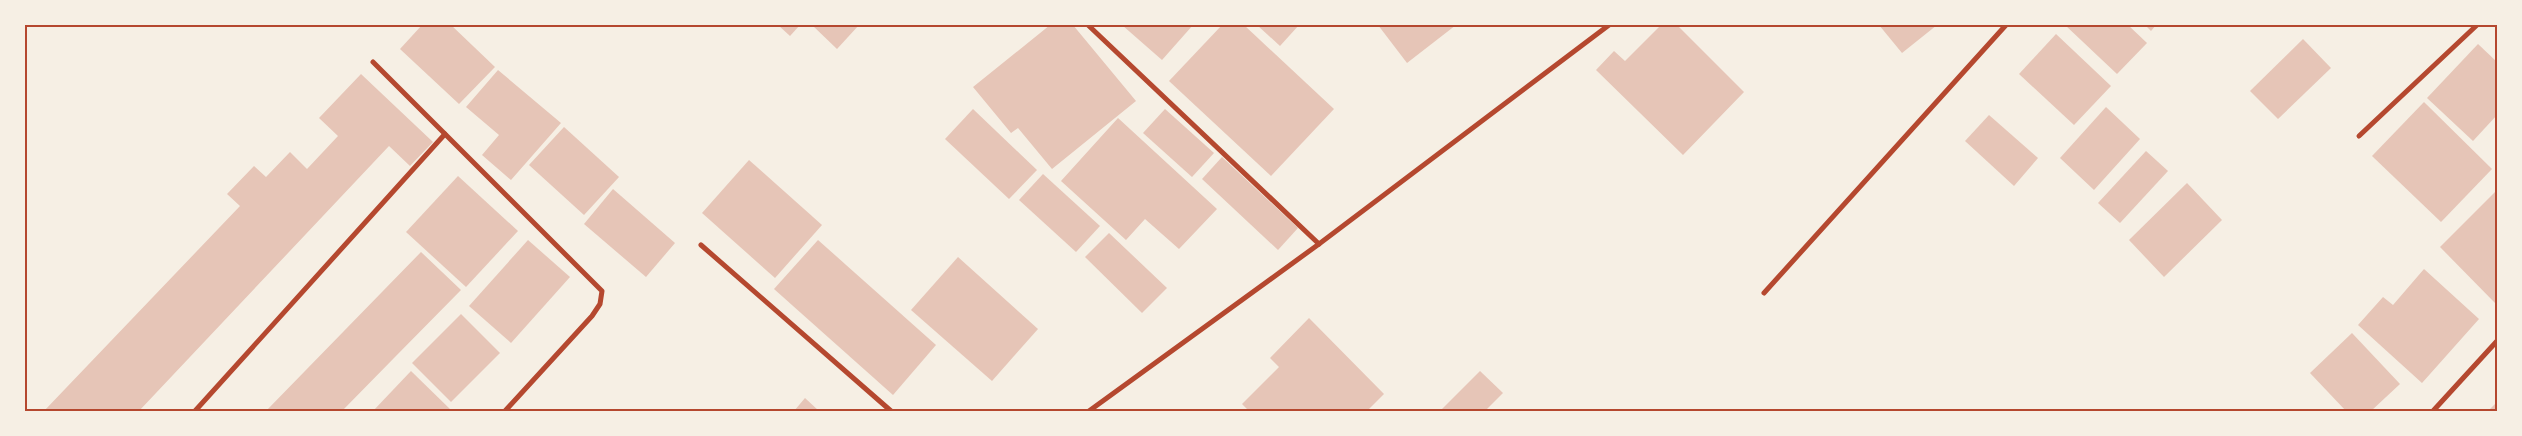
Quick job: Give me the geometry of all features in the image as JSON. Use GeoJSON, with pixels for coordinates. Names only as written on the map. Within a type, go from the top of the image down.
{"type":"FeatureCollection","features":[{"type":"Feature","properties":{"kind":"street"},"geometry":{"type":"LineString","coordinates":[[1088,25],[1319,244]]}},
{"type":"Feature","properties":{"kind":"street"},"geometry":{"type":"LineString","coordinates":[[1089,411],[1319,244],[1609,25]]}},
{"type":"Feature","properties":{"kind":"street"},"geometry":{"type":"LineString","coordinates":[[1764,293],[2006,25]]}},
{"type":"Feature","properties":{"kind":"street"},"geometry":{"type":"LineString","coordinates":[[2359,136],[2477,25]]}},
{"type":"Feature","properties":{"kind":"street"},"geometry":{"type":"LineString","coordinates":[[373,62],[602,291],[600,304],[592,316],[505,411]]}},
{"type":"Feature","properties":{"kind":"street"},"geometry":{"type":"LineString","coordinates":[[195,411],[445,134]]}},
{"type":"Feature","properties":{"kind":"street"},"geometry":{"type":"LineString","coordinates":[[701,245],[891,411]]}},
{"type":"Feature","properties":{"kind":"street"},"geometry":{"type":"LineString","coordinates":[[2432,411],[2497,342]]}},
{"type":"Feature","properties":{"kind":"building"},"geometry":{"type":"Polygon","coordinates":[[[422,25],[451,25],[495,67],[459,104],[400,49],[422,25]]]}},
{"type":"Feature","properties":{"kind":"building"},"geometry":{"type":"Polygon","coordinates":[[[778,25],[800,25],[790,36],[778,25]]]}},
{"type":"Feature","properties":{"kind":"building"},"geometry":{"type":"Polygon","coordinates":[[[812,25],[859,25],[837,49],[812,25]]]}},
{"type":"Feature","properties":{"kind":"building"},"geometry":{"type":"Polygon","coordinates":[[[1050,25],[1073,25],[1136,101],[1052,169],[1018,128],[1011,133],[973,87],[1050,25]]]}},
{"type":"Feature","properties":{"kind":"building"},"geometry":{"type":"Polygon","coordinates":[[[1122,25],[1193,25],[1162,60],[1122,25]]]}},
{"type":"Feature","properties":{"kind":"building"},"geometry":{"type":"Polygon","coordinates":[[[1222,25],[1244,25],[1334,109],[1271,176],[1169,81],[1222,25]]]}},
{"type":"Feature","properties":{"kind":"building"},"geometry":{"type":"Polygon","coordinates":[[[1257,25],[1299,25],[1280,46],[1257,25]]]}},
{"type":"Feature","properties":{"kind":"building"},"geometry":{"type":"Polygon","coordinates":[[[1378,25],[1456,25],[1407,63],[1378,25]]]}},
{"type":"Feature","properties":{"kind":"building"},"geometry":{"type":"Polygon","coordinates":[[[1661,25],[1677,25],[1744,92],[1683,155],[1596,70],[1614,51],[1625,61],[1661,25]]]}},
{"type":"Feature","properties":{"kind":"building"},"geometry":{"type":"Polygon","coordinates":[[[1879,25],[1937,25],[1902,53],[1879,25]]]}},
{"type":"Feature","properties":{"kind":"building"},"geometry":{"type":"Polygon","coordinates":[[[2065,25],[2128,25],[2147,43],[2117,74],[2065,25]]]}},
{"type":"Feature","properties":{"kind":"building"},"geometry":{"type":"Polygon","coordinates":[[[2145,25],[2156,25],[2151,31],[2145,25]]]}},
{"type":"Feature","properties":{"kind":"building"},"geometry":{"type":"Polygon","coordinates":[[[2056,34],[2111,86],[2074,125],[2019,74],[2056,34]]]}},
{"type":"Feature","properties":{"kind":"building"},"geometry":{"type":"Polygon","coordinates":[[[2303,39],[2331,68],[2278,119],[2250,91],[2303,39]]]}},
{"type":"Feature","properties":{"kind":"building"},"geometry":{"type":"Polygon","coordinates":[[[2478,44],[2497,62],[2497,115],[2473,141],[2427,98],[2478,44]]]}},
{"type":"Feature","properties":{"kind":"building"},"geometry":{"type":"Polygon","coordinates":[[[498,70],[561,123],[511,180],[482,155],[499,135],[466,107],[498,70]]]}},
{"type":"Feature","properties":{"kind":"building"},"geometry":{"type":"Polygon","coordinates":[[[361,74],[433,142],[410,166],[389,146],[139,411],[44,411],[240,206],[227,194],[254,166],[266,177],[290,152],[307,169],[338,136],[319,118],[361,74]]]}},
{"type":"Feature","properties":{"kind":"building"},"geometry":{"type":"Polygon","coordinates":[[[2424,102],[2492,169],[2441,222],[2372,156],[2424,102]]]}},
{"type":"Feature","properties":{"kind":"building"},"geometry":{"type":"Polygon","coordinates":[[[2106,107],[2140,139],[2094,190],[2060,158],[2106,107]]]}},
{"type":"Feature","properties":{"kind":"building"},"geometry":{"type":"Polygon","coordinates":[[[973,109],[1037,170],[1009,199],[945,139],[973,109]]]}},
{"type":"Feature","properties":{"kind":"building"},"geometry":{"type":"Polygon","coordinates":[[[1165,109],[1214,153],[1192,177],[1143,133],[1165,109]]]}},
{"type":"Feature","properties":{"kind":"building"},"geometry":{"type":"Polygon","coordinates":[[[1989,115],[2038,158],[2014,186],[1965,141],[1989,115]]]}},
{"type":"Feature","properties":{"kind":"building"},"geometry":{"type":"Polygon","coordinates":[[[1118,118],[1217,209],[1179,249],[1145,219],[1126,240],[1061,181],[1118,118]]]}},
{"type":"Feature","properties":{"kind":"building"},"geometry":{"type":"Polygon","coordinates":[[[564,127],[619,177],[584,215],[529,165],[564,127]]]}},
{"type":"Feature","properties":{"kind":"building"},"geometry":{"type":"Polygon","coordinates":[[[2146,151],[2168,171],[2120,223],[2098,203],[2146,151]]]}},
{"type":"Feature","properties":{"kind":"building"},"geometry":{"type":"Polygon","coordinates":[[[1222,157],[1298,228],[1278,250],[1202,179],[1222,157]]]}},
{"type":"Feature","properties":{"kind":"building"},"geometry":{"type":"Polygon","coordinates":[[[749,160],[822,225],[775,278],[702,213],[749,160]]]}},
{"type":"Feature","properties":{"kind":"building"},"geometry":{"type":"Polygon","coordinates":[[[1043,174],[1100,226],[1076,252],[1019,200],[1043,174]]]}},
{"type":"Feature","properties":{"kind":"building"},"geometry":{"type":"Polygon","coordinates":[[[458,176],[518,231],[466,287],[406,232],[458,176]]]}},
{"type":"Feature","properties":{"kind":"building"},"geometry":{"type":"Polygon","coordinates":[[[2187,183],[2222,220],[2164,277],[2129,240],[2187,183]]]}},
{"type":"Feature","properties":{"kind":"building"},"geometry":{"type":"Polygon","coordinates":[[[613,189],[675,243],[646,277],[584,224],[613,189]]]}},
{"type":"Feature","properties":{"kind":"building"},"geometry":{"type":"Polygon","coordinates":[[[2497,190],[2497,305],[2440,247],[2497,190]]]}},
{"type":"Feature","properties":{"kind":"building"},"geometry":{"type":"Polygon","coordinates":[[[1109,233],[1167,288],[1142,313],[1085,257],[1109,233]]]}},
{"type":"Feature","properties":{"kind":"building"},"geometry":{"type":"Polygon","coordinates":[[[528,240],[570,277],[511,343],[469,306],[528,240]]]}},
{"type":"Feature","properties":{"kind":"building"},"geometry":{"type":"Polygon","coordinates":[[[818,240],[936,345],[893,395],[774,289],[818,240]]]}},
{"type":"Feature","properties":{"kind":"building"},"geometry":{"type":"Polygon","coordinates":[[[421,252],[461,290],[342,411],[266,411],[421,252]]]}},
{"type":"Feature","properties":{"kind":"building"},"geometry":{"type":"Polygon","coordinates":[[[958,257],[1038,329],[992,381],[911,310],[958,257]]]}},
{"type":"Feature","properties":{"kind":"building"},"geometry":{"type":"Polygon","coordinates":[[[2424,269],[2479,319],[2422,383],[2358,325],[2383,297],[2393,305],[2424,269]]]}},
{"type":"Feature","properties":{"kind":"building"},"geometry":{"type":"Polygon","coordinates":[[[461,314],[500,353],[451,402],[412,363],[461,314]]]}},
{"type":"Feature","properties":{"kind":"building"},"geometry":{"type":"Polygon","coordinates":[[[1309,318],[1384,394],[1367,411],[1249,411],[1242,404],[1279,367],[1270,358],[1309,318]]]}},
{"type":"Feature","properties":{"kind":"building"},"geometry":{"type":"Polygon","coordinates":[[[2352,333],[2400,384],[2371,411],[2346,411],[2310,373],[2352,333]]]}},
{"type":"Feature","properties":{"kind":"building"},"geometry":{"type":"Polygon","coordinates":[[[411,371],[452,411],[373,411],[411,371]]]}},
{"type":"Feature","properties":{"kind":"building"},"geometry":{"type":"Polygon","coordinates":[[[1480,371],[1503,393],[1485,411],[1440,411],[1480,371]]]}},
{"type":"Feature","properties":{"kind":"building"},"geometry":{"type":"Polygon","coordinates":[[[805,398],[819,411],[794,411],[805,398]]]}},
{"type":"Feature","properties":{"kind":"building"},"geometry":{"type":"Polygon","coordinates":[[[2497,402],[2497,411],[2488,411],[2497,402]]]}}]}
